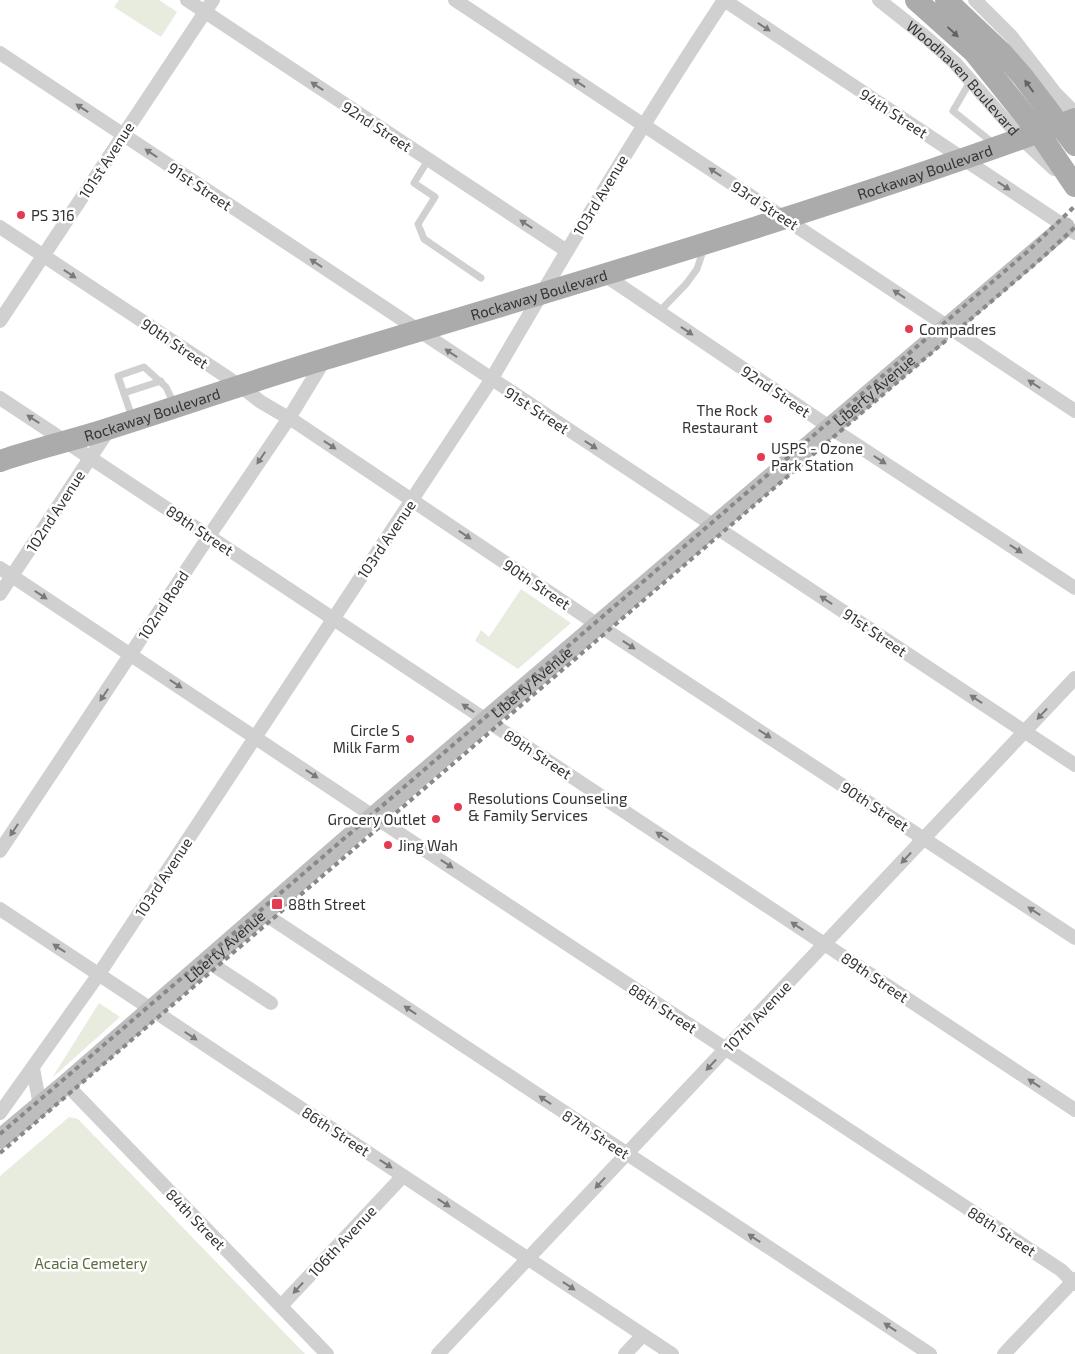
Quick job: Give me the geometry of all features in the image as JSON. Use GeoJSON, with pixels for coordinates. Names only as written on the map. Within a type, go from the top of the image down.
{"type":"FeatureCollection","features":[{"type":"Feature","properties":{"kind":"main road","name":"Woodhaven Boulevard"},"geometry":{"type":"LineString","coordinates":[[916,0],[1054,126]]}},
{"type":"Feature","properties":{"kind":"main road"},"geometry":{"type":"LineString","coordinates":[[946,0],[1002,53],[1023,77],[1054,126],[1075,187]]}},
{"type":"Feature","properties":{"kind":"main road"},"geometry":{"type":"LineString","coordinates":[[1054,126],[1075,145]]}},
{"type":"Feature","properties":{"kind":"main road","name":"Rockaway Boulevard"},"geometry":{"type":"LineString","coordinates":[[4,457],[110,428],[238,385],[419,332],[785,218],[999,147],[1054,126]]}},
{"type":"Feature","properties":{"kind":"street","name":"92nd Street"},"geometry":{"type":"LineString","coordinates":[[187,0],[209,6],[428,160],[567,251]]}},
{"type":"Feature","properties":{"kind":"street","name":"93rd Street"},"geometry":{"type":"LineString","coordinates":[[455,0],[1075,411]]}},
{"type":"Feature","properties":{"kind":"street","name":"103rd Avenue"},"geometry":{"type":"LineString","coordinates":[[0,1113],[99,974],[491,380],[643,124],[724,0]]}},
{"type":"Feature","properties":{"kind":"street","name":"94th Street"},"geometry":{"type":"LineString","coordinates":[[724,0],[1070,230]]}},
{"type":"Feature","properties":{"kind":"street","name":"Woodhaven Boulevard"},"geometry":{"type":"LineString","coordinates":[[879,0],[927,38],[971,80],[1054,126]]}},
{"type":"Feature","properties":{"kind":"street"},"geometry":{"type":"LineString","coordinates":[[976,0],[1012,36],[1056,94],[1054,126]]}},
{"type":"Feature","properties":{"kind":"street","name":"101st Avenue"},"geometry":{"type":"LineString","coordinates":[[0,321],[209,6]]}},
{"type":"Feature","properties":{"kind":"street","name":"91st Street"},"geometry":{"type":"LineString","coordinates":[[0,53],[1075,765]]}},
{"type":"Feature","properties":{"kind":"street","name":"90th Street"},"geometry":{"type":"LineString","coordinates":[[0,227],[261,402],[289,418],[599,625],[1075,938]]}},
{"type":"Feature","properties":{"kind":"street","name":"Liberty Avenue"},"geometry":{"type":"LineString","coordinates":[[0,1139],[66,1084],[374,816],[948,327],[1070,230]]}},
{"type":"Feature","properties":{"kind":"street","name":"92nd Street"},"geometry":{"type":"LineString","coordinates":[[603,274],[831,428],[1075,588]]}},
{"type":"Feature","properties":{"kind":"street","name":"102nd Road"},"geometry":{"type":"LineString","coordinates":[[0,851],[289,418],[326,359]]}},
{"type":"Feature","properties":{"kind":"street","name":"89th Street"},"geometry":{"type":"LineString","coordinates":[[0,398],[1075,1110]]}},
{"type":"Feature","properties":{"kind":"street","name":"102nd Avenue"},"geometry":{"type":"LineString","coordinates":[[0,594],[6,572],[110,428]]}},
{"type":"Feature","properties":{"kind":"street","name":"88th Street"},"geometry":{"type":"LineString","coordinates":[[6,572],[1061,1270],[1074,1281]]}},
{"type":"Feature","properties":{"kind":"street","name":"107th Avenue"},"geometry":{"type":"LineString","coordinates":[[438,1354],[1075,678]]}},
{"type":"Feature","properties":{"kind":"street","name":"86th Street"},"geometry":{"type":"LineString","coordinates":[[0,909],[672,1354]]}},
{"type":"Feature","properties":{"kind":"street","name":"87th Street"},"geometry":{"type":"LineString","coordinates":[[263,913],[930,1354]]}},
{"type":"Feature","properties":{"kind":"street"},"geometry":{"type":"LineString","coordinates":[[207,961],[271,1003]]}},
{"type":"Feature","properties":{"kind":"street"},"geometry":{"type":"LineString","coordinates":[[32,1068],[40,1106]]}},
{"type":"Feature","properties":{"kind":"street","name":"84th Street"},"geometry":{"type":"LineString","coordinates":[[66,1084],[327,1354]]}},
{"type":"Feature","properties":{"kind":"street","name":"106th Avenue"},"geometry":{"type":"LineString","coordinates":[[281,1306],[403,1176]]}},
{"type":"Feature","properties":{"kind":"street"},"geometry":{"type":"LineString","coordinates":[[1004,1354],[1074,1281]]}},
{"type":"Feature","properties":{"kind":"street"},"geometry":{"type":"LineString","coordinates":[[625,1354],[643,1335]]}},
{"type":"Feature","properties":{"kind":"lane"},"geometry":{"type":"LineString","coordinates":[[971,80],[953,111],[999,147]]}},
{"type":"Feature","properties":{"kind":"lane"},"geometry":{"type":"LineString","coordinates":[[428,160],[414,183],[435,197],[418,224],[424,239],[481,278]]}},
{"type":"Feature","properties":{"kind":"lane"},"geometry":{"type":"LineString","coordinates":[[659,312],[686,284],[697,269],[705,243]]}},
{"type":"Feature","properties":{"kind":"lane"},"geometry":{"type":"LineString","coordinates":[[133,420],[118,376],[144,367],[166,387],[175,406]]}},
{"type":"Feature","properties":{"kind":"lane"},"geometry":{"type":"LineString","coordinates":[[124,393],[161,381]]}},
{"type":"Feature","properties":{"kind":"green space"},"geometry":{"type":"Polygon","coordinates":[[[119,0],[159,0],[177,12],[161,37],[114,7],[119,0]]]}},
{"type":"Feature","properties":{"kind":"green space"},"geometry":{"type":"Polygon","coordinates":[[[521,589],[571,623],[518,669],[475,641],[481,630],[489,637],[521,589]]]}},
{"type":"Feature","properties":{"kind":"green space"},"geometry":{"type":"Polygon","coordinates":[[[99,1003],[120,1017],[52,1078],[99,1003]]]}},
{"type":"Feature","properties":{"kind":"green space","name":"Acacia Cemetery"},"geometry":{"type":"Polygon","coordinates":[[[69,1117],[78,1119],[305,1354],[0,1354],[0,1176],[69,1117]]]}},
{"type":"Feature","properties":{"kind":"railway"},"geometry":{"type":"LineString","coordinates":[[0,1134],[1027,252],[1075,206]]}},
{"type":"Feature","properties":{"kind":"railway"},"geometry":{"type":"LineString","coordinates":[[0,1153],[1043,257],[1075,227]]}},
{"type":"Feature","properties":{"kind":"place","name":"PS 316"},"geometry":{"type":"Point","coordinates":[21,215]}},
{"type":"Feature","properties":{"kind":"place","name":"Compadres"},"geometry":{"type":"Point","coordinates":[909,329]}},
{"type":"Feature","properties":{"kind":"place","name":"The Rock Restaurant"},"geometry":{"type":"Point","coordinates":[768,419]}},
{"type":"Feature","properties":{"kind":"place","name":"USPS - Ozone Park Station"},"geometry":{"type":"Point","coordinates":[761,457]}},
{"type":"Feature","properties":{"kind":"place","name":"Circle S Milk Farm"},"geometry":{"type":"Point","coordinates":[410,739]}},
{"type":"Feature","properties":{"kind":"place","name":"Resolutions Counseling & Family Services"},"geometry":{"type":"Point","coordinates":[458,807]}},
{"type":"Feature","properties":{"kind":"place","name":"Grocery Outlet"},"geometry":{"type":"Point","coordinates":[436,819]}},
{"type":"Feature","properties":{"kind":"place","name":"Jing Wah"},"geometry":{"type":"Point","coordinates":[388,845]}},
{"type":"Feature","properties":{"kind":"place","name":"88th Street"},"geometry":{"type":"Point","coordinates":[277,904]}}]}
